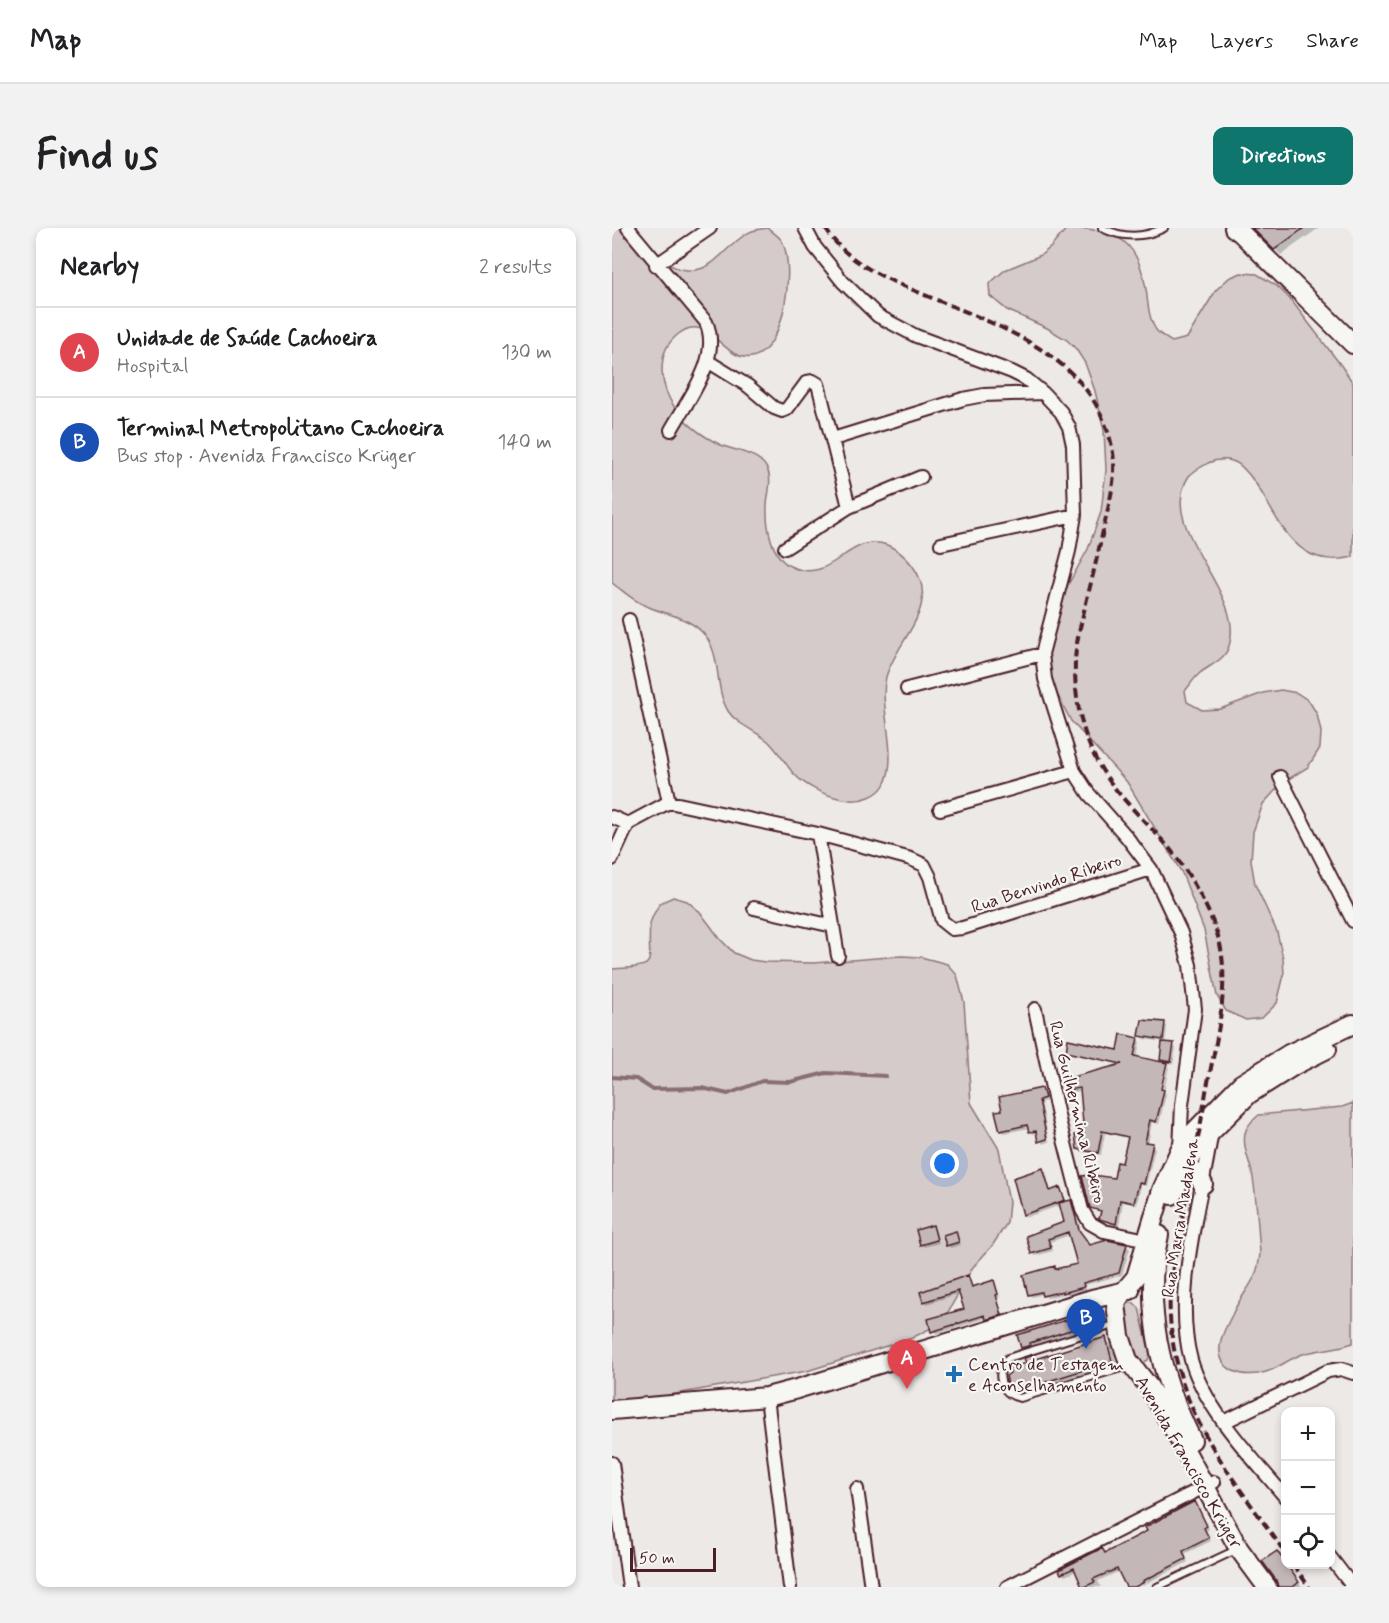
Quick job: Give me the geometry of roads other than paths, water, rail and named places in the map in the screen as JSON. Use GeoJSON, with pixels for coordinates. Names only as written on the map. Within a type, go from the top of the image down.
{"type":"FeatureCollection","features":[{"type":"Feature","properties":{"kind":"main road"},"geometry":{"type":"LineString","coordinates":[[1238,230],[1353,344]]}},
{"type":"Feature","properties":{"kind":"main road"},"geometry":{"type":"LineString","coordinates":[[1204,1132],[1241,1084],[1254,1074],[1289,1054],[1353,1024]]}},
{"type":"Feature","properties":{"kind":"main road"},"geometry":{"type":"LineString","coordinates":[[1204,1132],[1268,1081],[1353,1036]]}},
{"type":"Feature","properties":{"kind":"main road","name":"Avenida Francisco Krüger"},"geometry":{"type":"LineString","coordinates":[[1204,1132],[1180,1150],[1161,1190],[1152,1241],[1152,1301],[1162,1360],[1184,1424],[1239,1549],[1267,1587]]}},
{"type":"Feature","properties":{"kind":"main road","name":"Avenida Francisco Krüger"},"geometry":{"type":"LineString","coordinates":[[1204,1132],[1173,1193],[1136,1277],[1118,1299],[1119,1336],[1131,1364],[1149,1387],[1247,1543],[1252,1566]]}},
{"type":"Feature","properties":{"kind":"main road"},"geometry":{"type":"LineString","coordinates":[[1184,1171],[1205,1175]]}},
{"type":"Feature","properties":{"kind":"main road"},"geometry":{"type":"LineString","coordinates":[[612,1410],[767,1396],[1126,1290],[1143,1293],[1152,1301]]}},
{"type":"Feature","properties":{"kind":"main road"},"geometry":{"type":"LineString","coordinates":[[1092,1299],[1117,1315]]}},
{"type":"Feature","properties":{"kind":"main road"},"geometry":{"type":"LineString","coordinates":[[1131,1364],[1142,1371],[1151,1371],[1162,1360]]}},
{"type":"Feature","properties":{"kind":"street"},"geometry":{"type":"LineString","coordinates":[[628,228],[656,265],[706,322],[711,339],[709,362],[671,430]]}},
{"type":"Feature","properties":{"kind":"street"},"geometry":{"type":"LineString","coordinates":[[656,265],[710,228]]}},
{"type":"Feature","properties":{"kind":"street"},"geometry":{"type":"LineString","coordinates":[[806,228],[815,247],[843,282],[878,316],[916,336],[1026,379],[1061,412],[1069,427],[1073,446],[1075,515],[1069,551],[1042,654],[1045,679],[1074,771],[1089,794],[1151,869],[1181,933],[1190,966],[1195,1009],[1182,1105],[1180,1150]]}},
{"type":"Feature","properties":{"kind":"street"},"geometry":{"type":"LineString","coordinates":[[709,362],[748,386],[774,408],[782,411],[787,410],[807,382],[813,381],[818,384],[849,507]]}},
{"type":"Feature","properties":{"kind":"street"},"geometry":{"type":"LineString","coordinates":[[833,439],[963,399],[984,395],[1043,393]]}},
{"type":"Feature","properties":{"kind":"street"},"geometry":{"type":"LineString","coordinates":[[784,548],[849,507],[921,477]]}},
{"type":"Feature","properties":{"kind":"street"},"geometry":{"type":"LineString","coordinates":[[941,544],[1075,515]]}},
{"type":"Feature","properties":{"kind":"street"},"geometry":{"type":"LineString","coordinates":[[629,620],[669,802]]}},
{"type":"Feature","properties":{"kind":"street"},"geometry":{"type":"LineString","coordinates":[[907,689],[1042,654]]}},
{"type":"Feature","properties":{"kind":"street"},"geometry":{"type":"LineString","coordinates":[[940,809],[1074,771]]}},
{"type":"Feature","properties":{"kind":"street"},"geometry":{"type":"LineString","coordinates":[[1280,777],[1353,921]]}},
{"type":"Feature","properties":{"kind":"street"},"geometry":{"type":"LineString","coordinates":[[612,859],[628,824],[669,802],[818,834],[838,956]]}},
{"type":"Feature","properties":{"kind":"street"},"geometry":{"type":"LineString","coordinates":[[612,817],[628,824]]}},
{"type":"Feature","properties":{"kind":"street","name":"Rua Benvindo Ribeiro"},"geometry":{"type":"LineString","coordinates":[[818,834],[911,859],[924,865],[930,877],[942,921],[952,929],[963,928],[1151,869]]}},
{"type":"Feature","properties":{"kind":"street"},"geometry":{"type":"LineString","coordinates":[[754,908],[833,926]]}},
{"type":"Feature","properties":{"kind":"street","name":"Rua Guilhermina Ribeiro"},"geometry":{"type":"LineString","coordinates":[[1035,1009],[1058,1116],[1082,1210],[1090,1223],[1104,1231],[1152,1241]]}},
{"type":"Feature","properties":{"kind":"street"},"geometry":{"type":"LineString","coordinates":[[1182,1105],[1204,1132]]}},
{"type":"Feature","properties":{"kind":"street","name":"Rua Maria Madalena"},"geometry":{"type":"LineString","coordinates":[[1204,1132],[1205,1175],[1192,1242],[1184,1301],[1191,1360],[1203,1388],[1224,1422],[1281,1492]]}},
{"type":"Feature","properties":{"kind":"street"},"geometry":{"type":"LineString","coordinates":[[1224,1422],[1328,1371],[1341,1369],[1353,1373]]}},
{"type":"Feature","properties":{"kind":"street"},"geometry":{"type":"LineString","coordinates":[[767,1396],[790,1587]]}},
{"type":"Feature","properties":{"kind":"street"},"geometry":{"type":"LineString","coordinates":[[612,1462],[629,1587]]}},
{"type":"Feature","properties":{"kind":"street"},"geometry":{"type":"LineString","coordinates":[[1007,1587],[1210,1485]]}},
{"type":"Feature","properties":{"kind":"street"},"geometry":{"type":"LineString","coordinates":[[857,1490],[871,1587]]}},
{"type":"Feature","properties":{"kind":"street"},"geometry":{"type":"LineString","coordinates":[[1335,1564],[1353,1587]]}},
{"type":"Feature","properties":{"kind":"lane"},"geometry":{"type":"LineString","coordinates":[[1102,228],[1130,236],[1150,235],[1164,228]]}},
{"type":"Feature","properties":{"kind":"lane"},"geometry":{"type":"LineString","coordinates":[[1117,1315],[1008,1358],[1001,1369],[1001,1383],[1008,1394],[1020,1398],[1131,1364]]}},
{"type":"Feature","properties":{"kind":"lane"},"geometry":{"type":"LineString","coordinates":[[1157,1587],[1239,1549]]}},
{"type":"Feature","properties":{"kind":"waterway"},"geometry":{"type":"LineString","coordinates":[[612,1077],[636,1079],[652,1089],[702,1088],[728,1094],[762,1081],[790,1082],[826,1073],[886,1076]]}},
{"type":"Feature","properties":{"kind":"railway"},"geometry":{"type":"LineString","coordinates":[[825,228],[842,249],[875,273],[995,324],[1047,354],[1070,372],[1089,394],[1108,432],[1114,458],[1113,479],[1109,506],[1076,649],[1076,686],[1083,727],[1092,752],[1112,785],[1172,851],[1197,890],[1216,931],[1223,962],[1222,999],[1217,1037],[1172,1271],[1170,1319],[1173,1344],[1186,1393],[1205,1434],[1231,1476],[1281,1547]]}},
{"type":"Feature","properties":{"kind":"railway"},"geometry":{"type":"LineString","coordinates":[[1296,1569],[1309,1587]]}},
{"type":"Feature","properties":{"kind":"place","name":"Terminal Metropolitano Cachoeira"},"geometry":{"type":"Point","coordinates":[1086,1349]}},
{"type":"Feature","properties":{"kind":"place","name":"Centro de Testagem e Aconselhamento"},"geometry":{"type":"Point","coordinates":[954,1374]}},
{"type":"Feature","properties":{"kind":"place","name":"Unidade de Saúde Cachoeira"},"geometry":{"type":"Point","coordinates":[907,1389]}}]}
